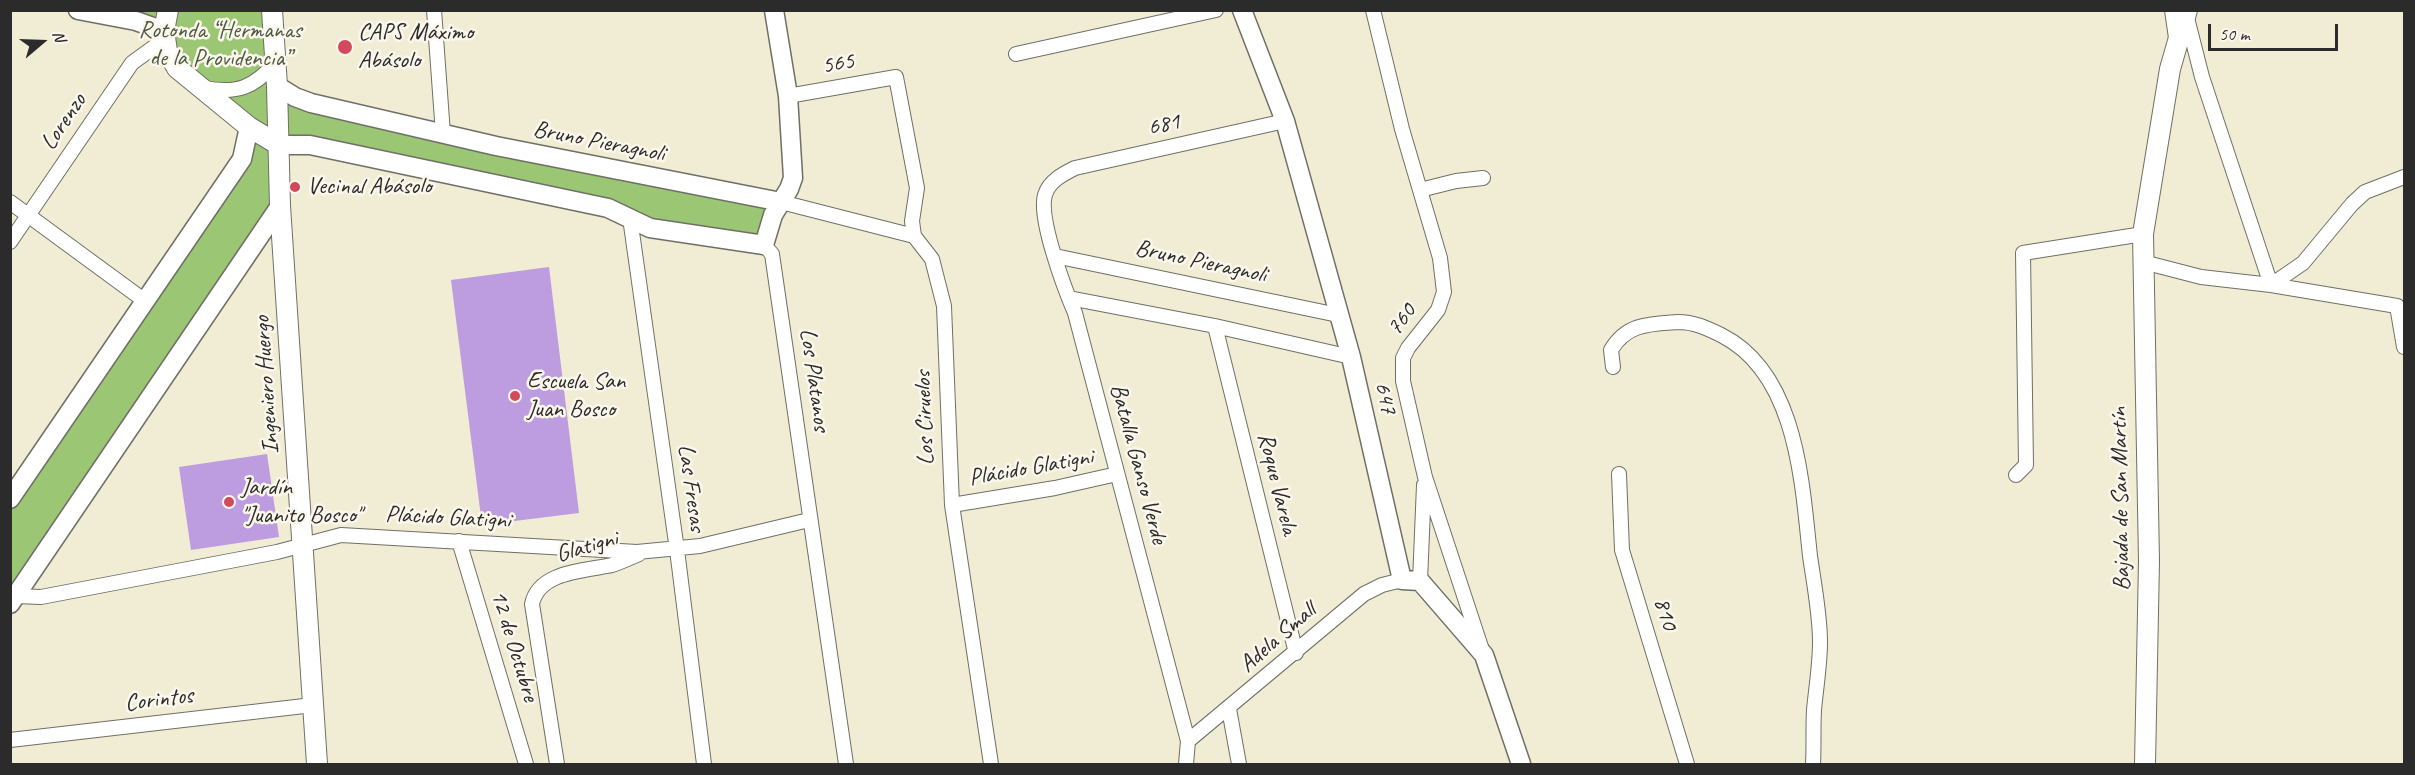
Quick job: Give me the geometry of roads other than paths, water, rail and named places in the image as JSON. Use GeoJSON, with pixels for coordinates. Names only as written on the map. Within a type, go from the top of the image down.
{"type":"FeatureCollection","features":[{"type":"Feature","properties":{"kind":"main road"},"geometry":{"type":"LineString","coordinates":[[168,10],[165,35],[167,51],[177,68],[249,127],[279,145]]}},
{"type":"Feature","properties":{"kind":"main road","name":"Ingeniero Huergo"},"geometry":{"type":"LineString","coordinates":[[272,10],[277,86],[280,206],[317,765]]}},
{"type":"Feature","properties":{"kind":"main road","name":"Bajada de San Martín"},"geometry":{"type":"LineString","coordinates":[[2145,765],[2149,561],[2143,234],[2170,69],[2182,12]]}},
{"type":"Feature","properties":{"kind":"street"},"geometry":{"type":"LineString","coordinates":[[78,10],[136,21],[165,35]]}},
{"type":"Feature","properties":{"kind":"street"},"geometry":{"type":"LineString","coordinates":[[434,10],[443,134]]}},
{"type":"Feature","properties":{"kind":"street"},"geometry":{"type":"LineString","coordinates":[[279,145],[310,145],[356,154],[608,208],[650,228],[764,245],[773,215],[793,178],[788,96],[774,10]]}},
{"type":"Feature","properties":{"kind":"street"},"geometry":{"type":"LineString","coordinates":[[1016,54],[1216,10]]}},
{"type":"Feature","properties":{"kind":"street","name":"647"},"geometry":{"type":"LineString","coordinates":[[1242,10],[1285,121],[1411,580],[1484,655],[1521,765]]}},
{"type":"Feature","properties":{"kind":"street","name":"760"},"geometry":{"type":"LineString","coordinates":[[1373,10],[1440,258],[1444,292],[1438,310],[1408,348],[1403,358],[1403,381],[1425,477],[1484,655]]}},
{"type":"Feature","properties":{"kind":"street"},"geometry":{"type":"LineString","coordinates":[[2182,12],[2271,285]]}},
{"type":"Feature","properties":{"kind":"street","name":"Lorenzo"},"geometry":{"type":"LineString","coordinates":[[10,242],[132,63],[165,35]]}},
{"type":"Feature","properties":{"kind":"street"},"geometry":{"type":"LineString","coordinates":[[202,87],[223,91],[244,88],[262,78],[276,62]]}},
{"type":"Feature","properties":{"kind":"street","name":"565"},"geometry":{"type":"LineString","coordinates":[[788,96],[896,77],[917,188],[912,221],[914,236]]}},
{"type":"Feature","properties":{"kind":"street","name":"Bruno Pieragnoli"},"geometry":{"type":"LineString","coordinates":[[277,86],[311,103],[443,134],[781,202],[914,236]]}},
{"type":"Feature","properties":{"kind":"street","name":"681"},"geometry":{"type":"LineString","coordinates":[[1056,178],[1075,168],[1285,121]]}},
{"type":"Feature","properties":{"kind":"street"},"geometry":{"type":"LineString","coordinates":[[10,499],[242,159],[249,127]]}},
{"type":"Feature","properties":{"kind":"street"},"geometry":{"type":"LineString","coordinates":[[2271,285],[2303,263],[2345,212],[2365,192],[2404,177]]}},
{"type":"Feature","properties":{"kind":"street","name":"Batalla Ganso Verde"},"geometry":{"type":"LineString","coordinates":[[1056,178],[1045,196],[1045,216],[1055,256],[1075,313],[1188,741],[1186,765]]}},
{"type":"Feature","properties":{"kind":"street"},"geometry":{"type":"LineString","coordinates":[[1420,190],[1456,181],[1483,178]]}},
{"type":"Feature","properties":{"kind":"street"},"geometry":{"type":"LineString","coordinates":[[10,202],[145,301]]}},
{"type":"Feature","properties":{"kind":"street"},"geometry":{"type":"LineString","coordinates":[[12,598],[280,206]]}},
{"type":"Feature","properties":{"kind":"street","name":"Las Fresas"},"geometry":{"type":"LineString","coordinates":[[630,218],[677,550],[704,765]]}},
{"type":"Feature","properties":{"kind":"street"},"geometry":{"type":"LineString","coordinates":[[2016,475],[2026,465],[2023,253],[2143,234]]}},
{"type":"Feature","properties":{"kind":"street","name":"Los Ciruelos"},"geometry":{"type":"LineString","coordinates":[[914,236],[932,259],[944,306],[952,505],[991,765]]}},
{"type":"Feature","properties":{"kind":"street","name":"Los Platanos"},"geometry":{"type":"LineString","coordinates":[[764,245],[772,254],[846,765]]}},
{"type":"Feature","properties":{"kind":"street","name":"Bruno Pieragnoli"},"geometry":{"type":"LineString","coordinates":[[1055,256],[1338,315]]}},
{"type":"Feature","properties":{"kind":"street"},"geometry":{"type":"LineString","coordinates":[[2143,262],[2201,277],[2271,285],[2397,306],[2404,346]]}},
{"type":"Feature","properties":{"kind":"street"},"geometry":{"type":"LineString","coordinates":[[1069,298],[1215,326],[1351,357]]}},
{"type":"Feature","properties":{"kind":"street"},"geometry":{"type":"LineString","coordinates":[[1613,368],[1611,350],[1627,330],[1646,325],[1681,322],[1703,325],[1728,338],[1747,353],[1765,372],[1780,400],[1791,431],[1805,505],[1820,642],[1814,712],[1814,765]]}},
{"type":"Feature","properties":{"kind":"street","name":"Roque Varela"},"geometry":{"type":"LineString","coordinates":[[1215,326],[1296,653]]}},
{"type":"Feature","properties":{"kind":"street","name":"Plácido Glatigni"},"geometry":{"type":"LineString","coordinates":[[952,505],[1055,488],[1117,474]]}},
{"type":"Feature","properties":{"kind":"street","name":"810"},"geometry":{"type":"LineString","coordinates":[[1619,474],[1622,549],[1687,765]]}},
{"type":"Feature","properties":{"kind":"street"},"geometry":{"type":"LineString","coordinates":[[1411,580],[1425,477]]}},
{"type":"Feature","properties":{"kind":"street","name":"Plácido Glatigni"},"geometry":{"type":"LineString","coordinates":[[12,598],[41,597],[276,552],[341,535],[646,551],[677,550],[809,520]]}},
{"type":"Feature","properties":{"kind":"street","name":"12 de Octubre"},"geometry":{"type":"LineString","coordinates":[[459,541],[526,765]]}},
{"type":"Feature","properties":{"kind":"street","name":"Glatigni"},"geometry":{"type":"LineString","coordinates":[[541,586],[559,576],[615,564],[646,551]]}},
{"type":"Feature","properties":{"kind":"street","name":"Adela Small"},"geometry":{"type":"LineString","coordinates":[[1188,741],[1364,594],[1382,585],[1411,580]]}},
{"type":"Feature","properties":{"kind":"street","name":"12 de Octubre"},"geometry":{"type":"LineString","coordinates":[[541,586],[534,595],[532,604],[557,765]]}},
{"type":"Feature","properties":{"kind":"street","name":"Corintos"},"geometry":{"type":"LineString","coordinates":[[10,740],[313,705]]}},
{"type":"Feature","properties":{"kind":"street"},"geometry":{"type":"LineString","coordinates":[[1229,709],[1239,765]]}},
{"type":"Feature","properties":{"kind":"place","name":"CAPS Máximo Abásolo"},"geometry":{"type":"Point","coordinates":[345,47]}},
{"type":"Feature","properties":{"kind":"place","name":"Vecinal Abásolo"},"geometry":{"type":"Point","coordinates":[295,187]}},
{"type":"Feature","properties":{"kind":"place","name":"Escuela San Juan Bosco"},"geometry":{"type":"Point","coordinates":[515,396]}},
{"type":"Feature","properties":{"kind":"place","name":"Jardín \"Juanito Bosco\""},"geometry":{"type":"Point","coordinates":[229,502]}},
{"type":"Feature","properties":{"kind":"park label","name":"Rotonda “Hermanas de la Providencia”"},"geometry":{"type":"Point","coordinates":[220,45]}}]}
